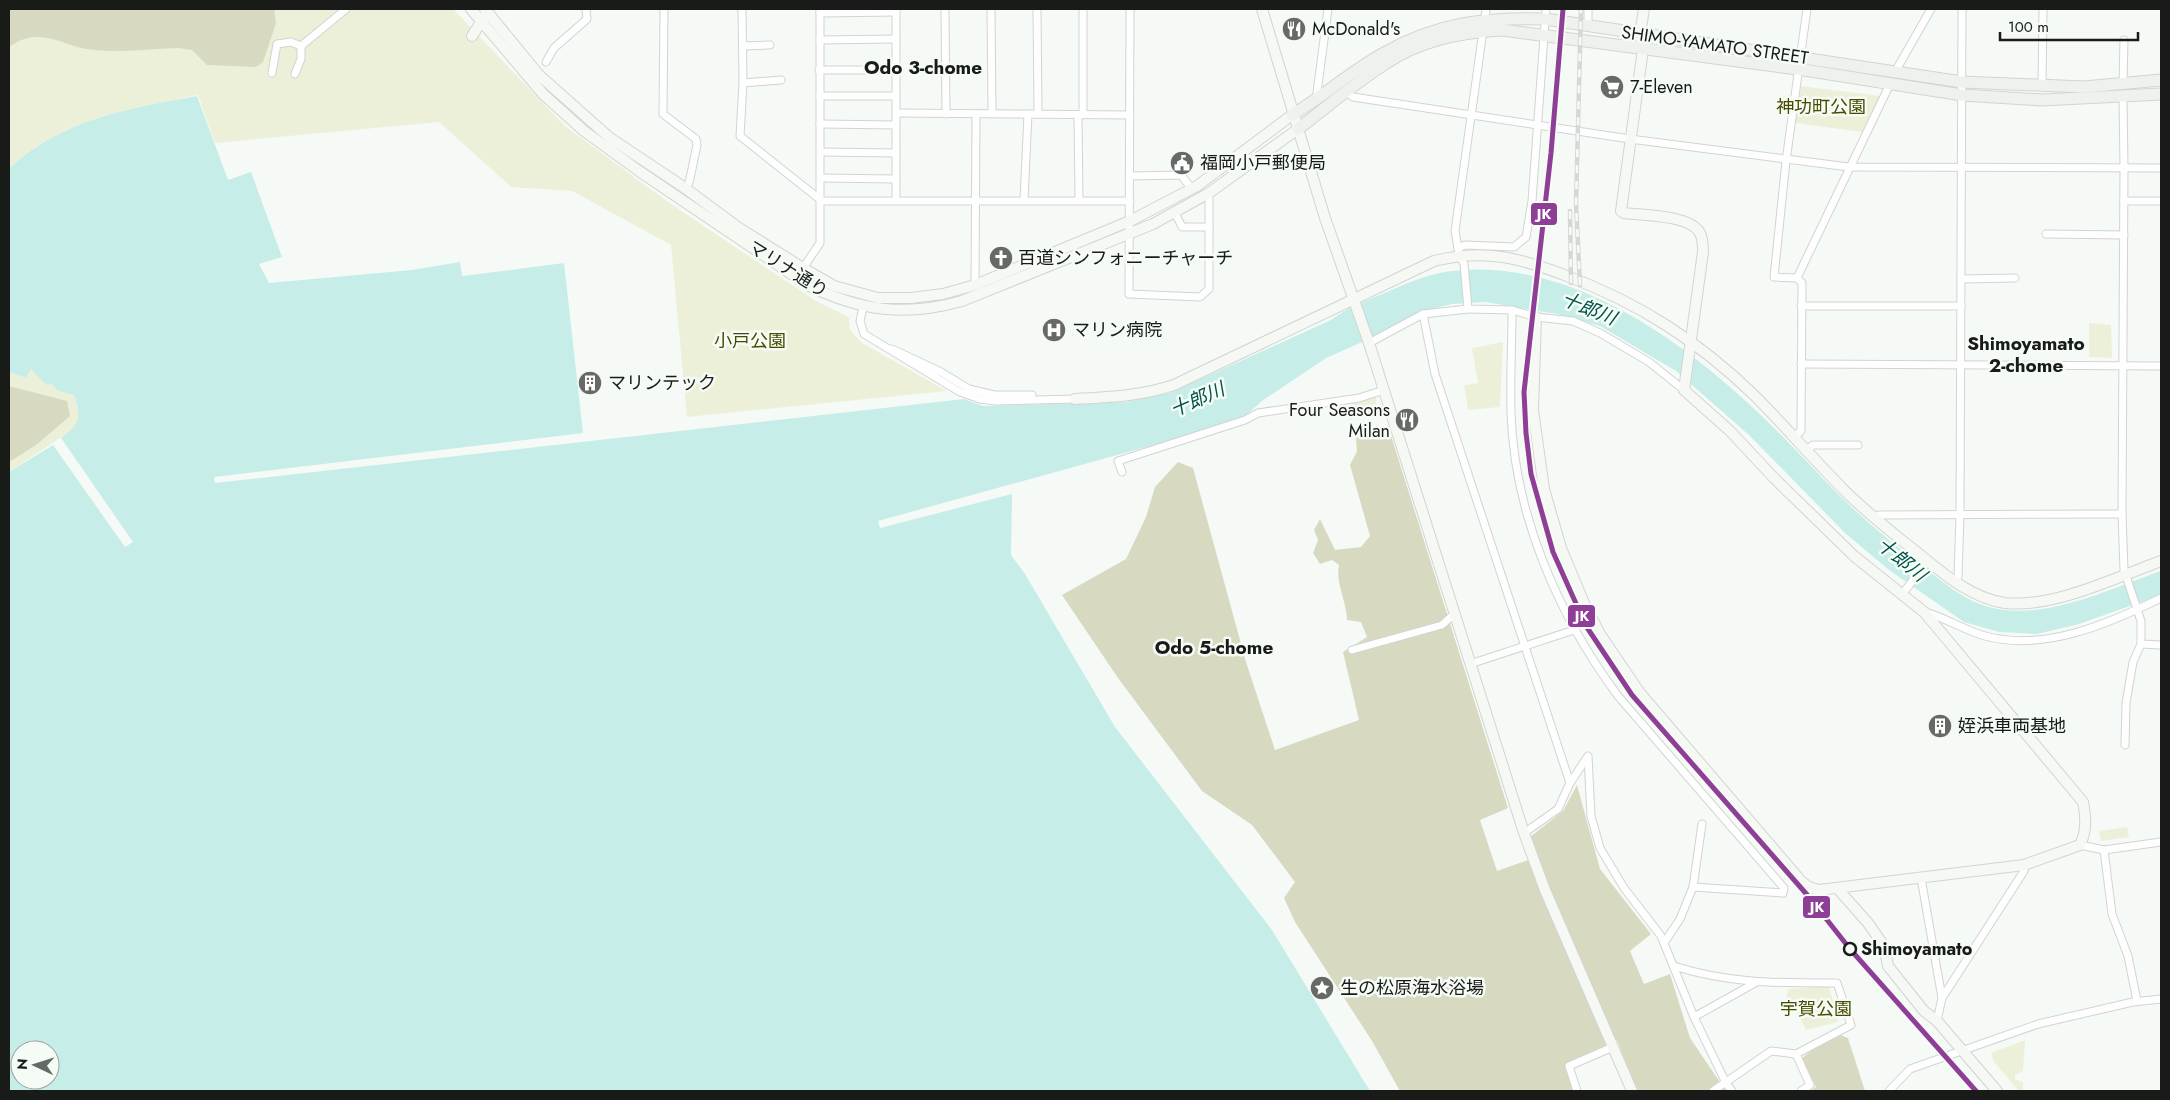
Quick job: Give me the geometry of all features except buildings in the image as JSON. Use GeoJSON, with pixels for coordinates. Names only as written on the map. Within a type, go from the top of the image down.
{"type":"FeatureCollection","features":[{"type":"Feature","properties":{"kind":"main road","name":"SHIMO-YAMATO STREET"},"geometry":{"type":"LineString","coordinates":[[1292,115],[1391,49],[1422,34],[1485,14],[1546,14],[1588,26],[1962,82],[2161,94]]}},
{"type":"Feature","properties":{"kind":"main road","name":"SHIMO-YAMATO STREET"},"geometry":{"type":"LineString","coordinates":[[1298,129],[1389,61],[1449,38],[1483,31],[1502,30],[1798,69],[1962,95],[2042,100],[2123,91],[2161,80]]}},
{"type":"Feature","properties":{"kind":"street"},"geometry":{"type":"LineString","coordinates":[[301,46],[346,9]]}},
{"type":"Feature","properties":{"kind":"street","name":"マリナ通り"},"geometry":{"type":"LineString","coordinates":[[471,9],[543,94],[584,131],[639,171],[809,286],[834,298],[892,311],[940,307],[983,294],[1129,235],[1175,213],[1209,193],[1298,129]]}},
{"type":"Feature","properties":{"kind":"street"},"geometry":{"type":"LineString","coordinates":[[546,62],[554,48],[586,19],[586,9]]}},
{"type":"Feature","properties":{"kind":"street"},"geometry":{"type":"LineString","coordinates":[[664,9],[663,114],[696,139],[697,145],[689,183],[685,188]]}},
{"type":"Feature","properties":{"kind":"street"},"geometry":{"type":"LineString","coordinates":[[742,9],[744,46],[740,136],[822,201],[1130,201]]}},
{"type":"Feature","properties":{"kind":"street"},"geometry":{"type":"LineString","coordinates":[[945,9],[946,114]]}},
{"type":"Feature","properties":{"kind":"street"},"geometry":{"type":"LineString","coordinates":[[991,9],[992,114]]}},
{"type":"Feature","properties":{"kind":"street"},"geometry":{"type":"LineString","coordinates":[[1037,9],[1038,114]]}},
{"type":"Feature","properties":{"kind":"street"},"geometry":{"type":"LineString","coordinates":[[1079,200],[1083,9]]}},
{"type":"Feature","properties":{"kind":"street"},"geometry":{"type":"LineString","coordinates":[[1130,9],[1129,294],[1200,297],[1209,289],[1209,193]]}},
{"type":"Feature","properties":{"kind":"street"},"geometry":{"type":"LineString","coordinates":[[1262,9],[1292,115],[1345,277],[1369,343],[1524,833],[1545,890],[1632,1091]]}},
{"type":"Feature","properties":{"kind":"street"},"geometry":{"type":"LineString","coordinates":[[1316,100],[1328,9]]}},
{"type":"Feature","properties":{"kind":"street"},"geometry":{"type":"LineString","coordinates":[[1588,9],[1588,26]]}},
{"type":"Feature","properties":{"kind":"street"},"geometry":{"type":"LineString","coordinates":[[1644,9],[1640,34],[1643,49],[1620,211],[1680,220],[1696,228],[1702,238],[1703,252],[1684,388]]}},
{"type":"Feature","properties":{"kind":"street"},"geometry":{"type":"LineString","coordinates":[[1794,437],[1801,431],[1802,283],[1797,278],[1774,277],[1786,161],[1807,9]]}},
{"type":"Feature","properties":{"kind":"street"},"geometry":{"type":"LineString","coordinates":[[1895,72],[1931,9]]}},
{"type":"Feature","properties":{"kind":"street"},"geometry":{"type":"LineString","coordinates":[[1956,583],[1958,577],[1960,515],[1962,9]]}},
{"type":"Feature","properties":{"kind":"street"},"geometry":{"type":"LineString","coordinates":[[2042,87],[2043,9]]}},
{"type":"Feature","properties":{"kind":"street"},"geometry":{"type":"LineString","coordinates":[[472,36],[487,10]]}},
{"type":"Feature","properties":{"kind":"street","name":"マリナ通り"},"geometry":{"type":"LineString","coordinates":[[487,10],[539,75],[559,95],[610,138],[685,188],[739,228],[803,268],[834,286],[878,298],[910,298],[943,294],[975,285],[1130,221],[1192,189],[1292,115]]}},
{"type":"Feature","properties":{"kind":"street"},"geometry":{"type":"LineString","coordinates":[[803,268],[820,243],[822,201],[819,70],[820,11],[896,10],[896,200]]}},
{"type":"Feature","properties":{"kind":"street"},"geometry":{"type":"LineString","coordinates":[[1460,255],[1464,245],[1514,247],[1526,237],[1532,201],[1546,14]]}},
{"type":"Feature","properties":{"kind":"street"},"geometry":{"type":"LineString","coordinates":[[1468,306],[1455,231],[1483,31]]}},
{"type":"Feature","properties":{"kind":"street"},"geometry":{"type":"LineString","coordinates":[[820,40],[896,40]]}},
{"type":"Feature","properties":{"kind":"street"},"geometry":{"type":"LineString","coordinates":[[2124,40],[2122,514],[2126,576],[2141,621],[2141,644],[2133,662],[2126,703],[2125,745]]}},
{"type":"Feature","properties":{"kind":"street"},"geometry":{"type":"LineString","coordinates":[[272,72],[277,44],[292,42],[301,46]]}},
{"type":"Feature","properties":{"kind":"street"},"geometry":{"type":"LineString","coordinates":[[744,46],[770,44]]}},
{"type":"Feature","properties":{"kind":"street"},"geometry":{"type":"LineString","coordinates":[[295,74],[301,59],[301,46]]}},
{"type":"Feature","properties":{"kind":"street"},"geometry":{"type":"LineString","coordinates":[[819,70],[896,70]]}},
{"type":"Feature","properties":{"kind":"street"},"geometry":{"type":"LineString","coordinates":[[743,83],[781,80]]}},
{"type":"Feature","properties":{"kind":"street"},"geometry":{"type":"LineString","coordinates":[[1797,278],[1890,84]]}},
{"type":"Feature","properties":{"kind":"street"},"geometry":{"type":"LineString","coordinates":[[1346,92],[1353,97],[1471,116],[1786,161],[1849,167],[2161,168]]}},
{"type":"Feature","properties":{"kind":"street"},"geometry":{"type":"LineString","coordinates":[[820,96],[896,96]]}},
{"type":"Feature","properties":{"kind":"street"},"geometry":{"type":"LineString","coordinates":[[896,113],[1130,115]]}},
{"type":"Feature","properties":{"kind":"street"},"geometry":{"type":"LineString","coordinates":[[975,285],[976,114]]}},
{"type":"Feature","properties":{"kind":"street"},"geometry":{"type":"LineString","coordinates":[[1024,200],[1028,114]]}},
{"type":"Feature","properties":{"kind":"street"},"geometry":{"type":"LineString","coordinates":[[820,124],[896,124]]}},
{"type":"Feature","properties":{"kind":"street"},"geometry":{"type":"LineString","coordinates":[[821,152],[896,153]]}},
{"type":"Feature","properties":{"kind":"street"},"geometry":{"type":"LineString","coordinates":[[1130,176],[1181,175],[1192,189]]}},
{"type":"Feature","properties":{"kind":"street"},"geometry":{"type":"LineString","coordinates":[[821,178],[896,179]]}},
{"type":"Feature","properties":{"kind":"street"},"geometry":{"type":"LineString","coordinates":[[2124,201],[2161,202]]}},
{"type":"Feature","properties":{"kind":"street"},"geometry":{"type":"LineString","coordinates":[[1175,213],[1182,227],[1209,227]]}},
{"type":"Feature","properties":{"kind":"street"},"geometry":{"type":"LineString","coordinates":[[2046,234],[2124,235]]}},
{"type":"Feature","properties":{"kind":"street"},"geometry":{"type":"LineString","coordinates":[[863,306],[861,329],[864,334],[960,392],[996,401],[1118,397],[1149,393],[1174,385],[1434,261],[1460,255],[1490,255],[1520,260],[1549,269],[1620,298],[1649,313],[1744,386],[1846,492],[1927,562],[1956,583],[1991,600],[2022,604],[2062,596],[2126,576],[2161,561]]}},
{"type":"Feature","properties":{"kind":"street"},"geometry":{"type":"LineString","coordinates":[[1961,279],[2015,278]]}},
{"type":"Feature","properties":{"kind":"street"},"geometry":{"type":"LineString","coordinates":[[1369,343],[1423,314],[1468,306],[1512,310],[1536,317],[1573,322],[1600,333],[1649,362],[1684,388],[1730,431],[1774,478],[1854,556],[1905,591],[1924,612],[2083,802],[2086,817],[2085,834],[2080,845]]}},
{"type":"Feature","properties":{"kind":"street"},"geometry":{"type":"LineString","coordinates":[[1801,306],[1961,306]]}},
{"type":"Feature","properties":{"kind":"street"},"geometry":{"type":"LineString","coordinates":[[1512,310],[1511,414],[1524,499],[1534,539],[1574,630],[1594,663],[1618,696],[1784,888],[1783,893],[1693,887]]}},
{"type":"Feature","properties":{"kind":"street"},"geometry":{"type":"LineString","coordinates":[[1423,314],[1435,374],[1523,647],[1570,783]]}},
{"type":"Feature","properties":{"kind":"street"},"geometry":{"type":"LineString","coordinates":[[1536,317],[1533,410],[1544,489],[1561,548],[1600,634],[1640,693],[1801,881],[1809,887],[1819,890],[2024,865],[2080,845],[2090,849],[2104,850],[2161,842]]}},
{"type":"Feature","properties":{"kind":"street"},"geometry":{"type":"LineString","coordinates":[[1801,364],[2161,366]]}},
{"type":"Feature","properties":{"kind":"street"},"geometry":{"type":"LineString","coordinates":[[1122,472],[1118,460],[1245,420],[1258,413],[1359,398],[1384,390]]}},
{"type":"Feature","properties":{"kind":"street"},"geometry":{"type":"LineString","coordinates":[[1807,450],[1813,445],[1858,445]]}},
{"type":"Feature","properties":{"kind":"street"},"geometry":{"type":"LineString","coordinates":[[1875,518],[1879,515],[2122,514]]}},
{"type":"Feature","properties":{"kind":"street"},"geometry":{"type":"LineString","coordinates":[[1905,591],[1927,562]]}},
{"type":"Feature","properties":{"kind":"street"},"geometry":{"type":"LineString","coordinates":[[1924,612],[1938,615],[1958,627],[1986,636],[2009,640],[2034,640],[2062,636],[2137,610],[2161,598]]}},
{"type":"Feature","properties":{"kind":"street"},"geometry":{"type":"LineString","coordinates":[[1352,650],[1442,624],[1454,614]]}},
{"type":"Feature","properties":{"kind":"street"},"geometry":{"type":"LineString","coordinates":[[1470,664],[1574,630]]}},
{"type":"Feature","properties":{"kind":"street"},"geometry":{"type":"LineString","coordinates":[[2141,644],[2161,645]]}},
{"type":"Feature","properties":{"kind":"street"},"geometry":{"type":"LineString","coordinates":[[1524,833],[1558,809],[1570,783],[1588,756],[1591,816],[1600,848],[1624,888],[1661,936],[1694,1017],[1732,1091]]}},
{"type":"Feature","properties":{"kind":"street"},"geometry":{"type":"LineString","coordinates":[[1664,943],[1680,919],[1693,887],[1702,824]]}},
{"type":"Feature","properties":{"kind":"street"},"geometry":{"type":"LineString","coordinates":[[2104,850],[2112,914],[2128,956],[2137,1001]]}},
{"type":"Feature","properties":{"kind":"street"},"geometry":{"type":"LineString","coordinates":[[1936,1021],[1942,998],[2024,871],[2024,865]]}},
{"type":"Feature","properties":{"kind":"street"},"geometry":{"type":"LineString","coordinates":[[1921,878],[1942,998]]}},
{"type":"Feature","properties":{"kind":"street"},"geometry":{"type":"LineString","coordinates":[[1837,888],[1879,938],[1884,946],[1888,966],[1924,1011],[1936,1021],[1997,1091]]}},
{"type":"Feature","properties":{"kind":"street"},"geometry":{"type":"LineString","coordinates":[[1674,966],[1696,973],[1755,983],[1838,983],[1851,1025],[1796,1054],[1771,1051],[1713,1091]]}},
{"type":"Feature","properties":{"kind":"street"},"geometry":{"type":"LineString","coordinates":[[1694,1017],[1755,983]]}},
{"type":"Feature","properties":{"kind":"street"},"geometry":{"type":"LineString","coordinates":[[1889,1091],[1910,1069],[2038,1024],[2137,1001],[2161,999]]}},
{"type":"Feature","properties":{"kind":"street"},"geometry":{"type":"LineString","coordinates":[[1577,1091],[1570,1066],[1613,1047]]}},
{"type":"Feature","properties":{"kind":"street"},"geometry":{"type":"LineString","coordinates":[[1796,1054],[1810,1085],[1801,1091]]}},
{"type":"Feature","properties":{"kind":"street"},"geometry":{"type":"LineString","coordinates":[[1894,1084],[1900,1091]]}},
{"type":"Feature","properties":{"kind":"green space","name":"小戸公園"},"geometry":{"type":"Polygon","coordinates":[[[9,9],[453,9],[565,126],[668,202],[816,301],[849,317],[850,330],[862,343],[947,391],[687,417],[671,245],[572,191],[511,187],[439,122],[215,143],[198,95],[122,111],[73,127],[50,138],[9,169],[9,9]]]}},
{"type":"Feature","properties":{"kind":"green space"},"geometry":{"type":"Polygon","coordinates":[[[9,9],[274,9],[276,23],[263,62],[256,67],[207,65],[192,50],[179,48],[105,51],[82,48],[42,37],[31,37],[21,40],[9,47],[9,9]]]}},
{"type":"Feature","properties":{"kind":"green space","name":"神功町公園"},"geometry":{"type":"Polygon","coordinates":[[[1800,86],[1881,96],[1862,132],[1795,123],[1800,86]]]}},
{"type":"Feature","properties":{"kind":"green space"},"geometry":{"type":"Polygon","coordinates":[[[2089,323],[2111,325],[2112,358],[2089,357],[2089,323]]]}},
{"type":"Feature","properties":{"kind":"green space"},"geometry":{"type":"Polygon","coordinates":[[[1503,342],[1500,407],[1468,410],[1464,385],[1478,383],[1472,348],[1503,342]]]}},
{"type":"Feature","properties":{"kind":"green space"},"geometry":{"type":"Polygon","coordinates":[[[31,368],[46,385],[52,384],[58,391],[74,395],[80,415],[75,428],[9,472],[9,372],[26,378],[31,368]]]}},
{"type":"Feature","properties":{"kind":"green space"},"geometry":{"type":"Polygon","coordinates":[[[9,386],[67,401],[70,416],[36,445],[9,462],[9,386]]]}},
{"type":"Feature","properties":{"kind":"green space"},"geometry":{"type":"Polygon","coordinates":[[[1376,396],[1377,414],[1350,420],[1340,408],[1376,396]]]}},
{"type":"Feature","properties":{"kind":"green space"},"geometry":{"type":"Polygon","coordinates":[[[1388,426],[1508,808],[1480,820],[1497,871],[1537,857],[1530,837],[1563,811],[1577,785],[1600,869],[1651,934],[1630,951],[1644,984],[1670,974],[1690,1038],[1726,1091],[1637,1091],[1617,1040],[1566,1064],[1575,1091],[1400,1091],[1372,1041],[1295,922],[1284,898],[1295,882],[1252,825],[1202,791],[1118,678],[1062,595],[1126,559],[1146,517],[1155,487],[1178,462],[1193,468],[1246,662],[1275,750],[1359,720],[1343,652],[1367,637],[1361,622],[1347,620],[1340,586],[1339,565],[1332,560],[1320,564],[1313,553],[1318,540],[1314,530],[1320,519],[1335,550],[1361,547],[1370,536],[1350,465],[1357,451],[1355,429],[1388,426]]]}},
{"type":"Feature","properties":{"kind":"green space"},"geometry":{"type":"Polygon","coordinates":[[[2127,827],[2129,837],[2101,841],[2099,831],[2127,827]]]}},
{"type":"Feature","properties":{"kind":"green space","name":"宇賀公園"},"geometry":{"type":"Polygon","coordinates":[[[1829,986],[1838,1022],[1806,1030],[1798,1014],[1785,1006],[1788,989],[1829,986]]]}},
{"type":"Feature","properties":{"kind":"green space"},"geometry":{"type":"Polygon","coordinates":[[[1833,1032],[1848,1038],[1865,1091],[1810,1091],[1816,1087],[1801,1059],[1833,1032]]]}},
{"type":"Feature","properties":{"kind":"green space"},"geometry":{"type":"Polygon","coordinates":[[[2025,1040],[2023,1071],[2015,1075],[2015,1079],[2023,1082],[2023,1091],[2019,1091],[1994,1062],[1991,1053],[2025,1040]]]}},
{"type":"Feature","properties":{"kind":"water","name":"十郎川"},"geometry":{"type":"Polygon","coordinates":[[[197,96],[228,180],[251,172],[282,257],[259,264],[269,283],[412,270],[460,262],[462,276],[564,263],[583,433],[214,477],[215,483],[964,399],[983,406],[1126,402],[1170,393],[1331,320],[1358,304],[1418,279],[1451,271],[1498,270],[1545,279],[1591,295],[1634,318],[1676,345],[1716,375],[1752,407],[1871,525],[1941,581],[1972,601],[1989,607],[2010,610],[2054,607],[2098,594],[2161,571],[2161,595],[2079,624],[2037,634],[1999,632],[1964,622],[1889,570],[1845,533],[1749,435],[1676,371],[1600,326],[1557,314],[1485,302],[1452,304],[1416,313],[1378,335],[1326,358],[1262,401],[1246,415],[1175,439],[878,521],[880,528],[1012,494],[1011,555],[1025,574],[1115,727],[1272,930],[1370,1091],[9,1091],[9,472],[53,445],[125,547],[133,542],[61,438],[72,429],[78,420],[78,409],[74,395],[58,391],[52,384],[46,385],[31,369],[26,378],[9,372],[9,169],[29,152],[73,128],[121,111],[197,96]]]}},
{"type":"Feature","properties":{"kind":"railway"},"geometry":{"type":"LineString","coordinates":[[1580,285],[1576,204],[1581,9]]}},
{"type":"Feature","properties":{"kind":"railway"},"geometry":{"type":"LineString","coordinates":[[1570,211],[1571,283]]}},
{"type":"Feature","properties":{"kind":"transit line","name":"JK"},"geometry":{"type":"LineString","coordinates":[[1563,9],[1551,153],[1524,392],[1531,474],[1553,552],[1586,626],[1632,695],[1809,897],[1850,949],[1976,1091]]}},
{"type":"Feature","properties":{"kind":"place","name":"McDonald's"},"geometry":{"type":"Point","coordinates":[1294,29]}},
{"type":"Feature","properties":{"kind":"place","name":"7-Eleven"},"geometry":{"type":"Point","coordinates":[1612,87]}},
{"type":"Feature","properties":{"kind":"place","name":"福岡小戸郵便局"},"geometry":{"type":"Point","coordinates":[1182,163]}},
{"type":"Feature","properties":{"kind":"place","name":"百道シンフォニーチャーチ"},"geometry":{"type":"Point","coordinates":[1001,258]}},
{"type":"Feature","properties":{"kind":"place","name":"マリン病院"},"geometry":{"type":"Point","coordinates":[1054,330]}},
{"type":"Feature","properties":{"kind":"place","name":"マリンテック"},"geometry":{"type":"Point","coordinates":[590,383]}},
{"type":"Feature","properties":{"kind":"place","name":"Four Seasons Milan"},"geometry":{"type":"Point","coordinates":[1407,420]}},
{"type":"Feature","properties":{"kind":"place","name":"姪浜車両基地"},"geometry":{"type":"Point","coordinates":[1940,726]}},
{"type":"Feature","properties":{"kind":"place","name":"Shimoyamato"},"geometry":{"type":"Point","coordinates":[1850,949]}},
{"type":"Feature","properties":{"kind":"place","name":"生の松原海水浴場"},"geometry":{"type":"Point","coordinates":[1322,988]}},
{"type":"Feature","properties":{"kind":"district","name":"Odo 3-chome"},"geometry":{"type":"Point","coordinates":[923,67]}},
{"type":"Feature","properties":{"kind":"district","name":"Shimoyamato 2-chome"},"geometry":{"type":"Point","coordinates":[2026,354]}},
{"type":"Feature","properties":{"kind":"district","name":"Odo 5-chome"},"geometry":{"type":"Point","coordinates":[1214,647]}}]}
